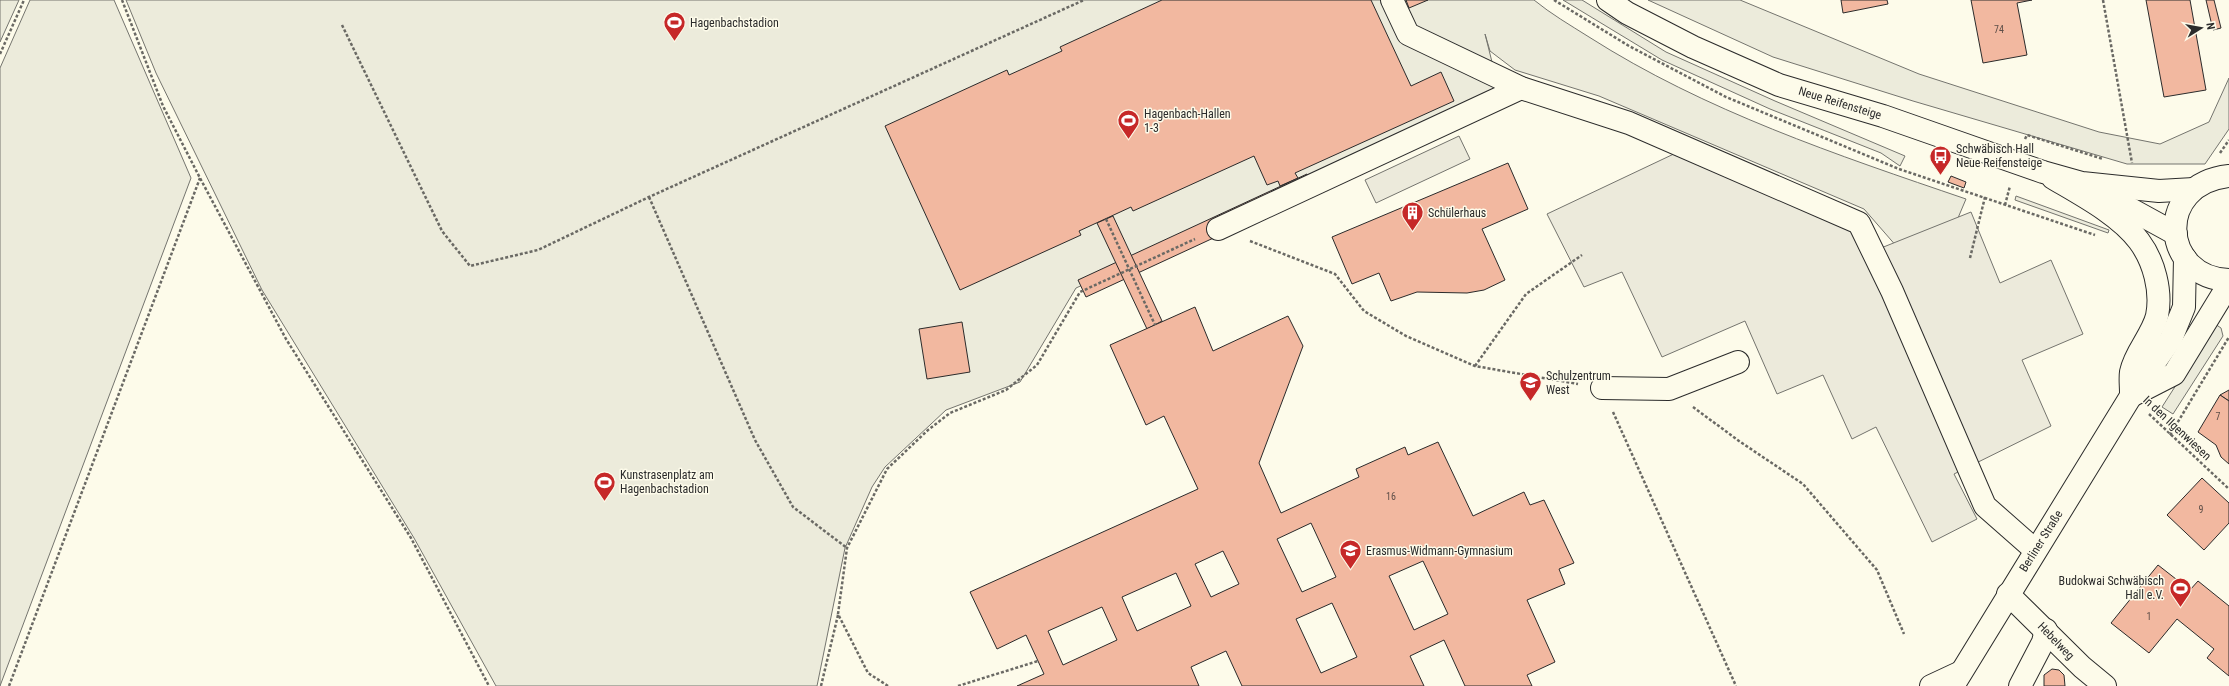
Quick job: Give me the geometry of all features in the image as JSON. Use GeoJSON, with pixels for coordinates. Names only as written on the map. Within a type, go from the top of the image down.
{"type":"FeatureCollection","features":[{"type":"Feature","properties":{"kind":"street"},"geometry":{"type":"LineString","coordinates":[[1392,0],[1408,34],[1521,88],[1629,123],[1859,223],[1892,291],[1985,506],[2035,550]]}},
{"type":"Feature","properties":{"kind":"street","name":"Neue Reifensteige"},"geometry":{"type":"LineString","coordinates":[[1608,0],[1627,13],[1693,47],[1779,85],[1883,116],[2043,172],[2082,183],[2159,191],[2194,189]]}},
{"type":"Feature","properties":{"kind":"street"},"geometry":{"type":"LineString","coordinates":[[1218,229],[1521,88]]}},
{"type":"Feature","properties":{"kind":"street"},"geometry":{"type":"LineString","coordinates":[[2043,172],[2096,205],[2121,224],[2139,240],[2152,267],[2159,291],[2156,317],[2131,372],[2131,396],[2174,374],[2229,284]]}},
{"type":"Feature","properties":{"kind":"street"},"geometry":{"type":"LineString","coordinates":[[2226,174],[2203,182],[2186,196],[2178,210],[2176,234],[2178,243],[2185,258],[2194,268],[2205,275],[2218,279],[2229,280]]}},
{"type":"Feature","properties":{"kind":"street","name":"Neue Reifensteige"},"geometry":{"type":"LineString","coordinates":[[2082,183],[2176,234]]}},
{"type":"Feature","properties":{"kind":"street","name":"Berliner Straße"},"geometry":{"type":"LineString","coordinates":[[1957,679],[2131,396],[2171,339],[2184,307],[2185,258]]}},
{"type":"Feature","properties":{"kind":"street"},"geometry":{"type":"LineString","coordinates":[[1602,388],[1668,389],[1738,362]]}},
{"type":"Feature","properties":{"kind":"street","name":"Hebelweg"},"geometry":{"type":"LineString","coordinates":[[2008,594],[2082,667],[2105,686]]}},
{"type":"Feature","properties":{"kind":"street"},"geometry":{"type":"LineString","coordinates":[[2020,686],[2043,642],[2046,630]]}},
{"type":"Feature","properties":{"kind":"street"},"geometry":{"type":"LineString","coordinates":[[1931,686],[1957,679]]}},
{"type":"Feature","properties":{"kind":"path"},"geometry":{"type":"LineString","coordinates":[[0,54],[24,0]]}},
{"type":"Feature","properties":{"kind":"path"},"geometry":{"type":"LineString","coordinates":[[122,0],[163,106],[286,339],[411,538],[489,686]]}},
{"type":"Feature","properties":{"kind":"path"},"geometry":{"type":"LineString","coordinates":[[342,25],[442,231],[470,266],[538,250],[649,197],[1084,0]]}},
{"type":"Feature","properties":{"kind":"path"},"geometry":{"type":"LineString","coordinates":[[2103,0],[2133,168]]}},
{"type":"Feature","properties":{"kind":"path"},"geometry":{"type":"LineString","coordinates":[[2005,205],[2015,162],[2027,135],[2110,161]]}},
{"type":"Feature","properties":{"kind":"path"},"geometry":{"type":"LineString","coordinates":[[9,686],[200,178]]}},
{"type":"Feature","properties":{"kind":"path"},"geometry":{"type":"LineString","coordinates":[[649,197],[755,440],[793,507],[847,548]]}},
{"type":"Feature","properties":{"kind":"path"},"geometry":{"type":"LineString","coordinates":[[1970,258],[1985,197],[2099,237]]}},
{"type":"Feature","properties":{"kind":"path"},"geometry":{"type":"LineString","coordinates":[[1106,219],[1155,325]]}},
{"type":"Feature","properties":{"kind":"path"},"geometry":{"type":"LineString","coordinates":[[821,686],[838,614],[847,548],[887,469],[928,430],[950,413],[1006,390],[1037,365],[1080,292],[1218,229],[1335,274],[1364,311],[1406,336],[1474,366],[1602,388],[1736,686]]}},
{"type":"Feature","properties":{"kind":"path"},"geometry":{"type":"LineString","coordinates":[[1474,366],[1526,294],[1582,255]]}},
{"type":"Feature","properties":{"kind":"path"},"geometry":{"type":"LineString","coordinates":[[2170,434],[2229,337]]}},
{"type":"Feature","properties":{"kind":"path"},"geometry":{"type":"LineString","coordinates":[[1668,389],[1739,441],[1803,484],[1877,570],[1904,634]]}},
{"type":"Feature","properties":{"kind":"path","name":"In den Ilgenwiesen"},"geometry":{"type":"LineString","coordinates":[[2131,396],[2229,488]]}},
{"type":"Feature","properties":{"kind":"path"},"geometry":{"type":"LineString","coordinates":[[2226,485],[2229,482]]}},
{"type":"Feature","properties":{"kind":"path"},"geometry":{"type":"LineString","coordinates":[[838,614],[868,673],[888,686]]}},
{"type":"Feature","properties":{"kind":"path"},"geometry":{"type":"LineString","coordinates":[[958,686],[1038,661]]}},
{"type":"Feature","properties":{"kind":"shaded area"},"geometry":{"type":"Polygon","coordinates":[[[0,0],[19,0],[0,42],[0,0]]]}},
{"type":"Feature","properties":{"kind":"shaded area"},"geometry":{"type":"Polygon","coordinates":[[[30,0],[114,0],[191,178],[0,686],[0,68],[30,0]]]}},
{"type":"Feature","properties":{"kind":"shaded area"},"geometry":{"type":"Polygon","coordinates":[[[126,0],[1534,0],[1568,24],[1633,63],[1725,109],[1869,166],[1966,199],[1955,225],[1898,248],[1864,209],[1599,96],[1515,70],[1490,51],[1485,34],[1499,90],[1480,105],[1076,288],[1020,382],[946,410],[885,467],[872,487],[845,548],[817,686],[496,686],[414,538],[262,290],[156,73],[126,0]]]}},
{"type":"Feature","properties":{"kind":"shaded area"},"geometry":{"type":"Polygon","coordinates":[[[1563,0],[1582,0],[1666,52],[1775,101],[1905,156],[1900,166],[1881,153],[1770,109],[1662,60],[1563,0]]]}},
{"type":"Feature","properties":{"kind":"shaded area"},"geometry":{"type":"Polygon","coordinates":[[[1648,0],[1740,0],[1919,74],[2099,132],[2160,144],[2209,122],[2229,78],[2229,129],[2205,164],[2127,164],[1913,101],[1773,57],[1648,0]]]}},
{"type":"Feature","properties":{"kind":"shaded area"},"geometry":{"type":"Polygon","coordinates":[[[1459,136],[1470,159],[1376,203],[1365,180],[1459,136]]]}},
{"type":"Feature","properties":{"kind":"shaded area"},"geometry":{"type":"Polygon","coordinates":[[[1697,143],[1854,220],[1871,252],[1971,212],[2000,283],[2051,260],[2083,334],[2022,360],[2051,426],[1954,474],[1977,519],[1932,542],[1876,427],[1852,439],[1823,375],[1777,394],[1745,321],[1662,357],[1622,272],[1584,287],[1547,214],[1697,143]]]}},
{"type":"Feature","properties":{"kind":"shaded area"},"geometry":{"type":"Polygon","coordinates":[[[2016,196],[2109,230],[2108,233],[2015,200],[2016,196]]]}},
{"type":"Feature","properties":{"kind":"shaded area"},"geometry":{"type":"Polygon","coordinates":[[[2215,324],[2221,328],[2223,336],[2173,414],[2162,407],[2215,324]]]}},
{"type":"Feature","properties":{"kind":"building","name":"Hagenbach-Hallen 1-3"},"geometry":{"type":"Polygon","coordinates":[[[1162,0],[1371,0],[1411,86],[1441,72],[1454,101],[1295,173],[1298,178],[1280,186],[1278,181],[1267,185],[1254,156],[1133,211],[1131,207],[1079,231],[1081,235],[960,290],[885,126],[1007,70],[1009,75],[1062,51],[1060,47],[1162,0]]]}},
{"type":"Feature","properties":{"kind":"building"},"geometry":{"type":"Polygon","coordinates":[[[1406,0],[1428,0],[1409,8],[1406,0]]]}},
{"type":"Feature","properties":{"kind":"building"},"geometry":{"type":"Polygon","coordinates":[[[1841,0],[1887,0],[1888,4],[1843,13],[1841,0]]]}},
{"type":"Feature","properties":{"kind":"building"},"geometry":{"type":"Polygon","coordinates":[[[1971,0],[2032,0],[2017,3],[2027,55],[1983,63],[1971,0]]]}},
{"type":"Feature","properties":{"kind":"building"},"geometry":{"type":"Polygon","coordinates":[[[2146,0],[2190,0],[2206,90],[2164,97],[2146,0]]]}},
{"type":"Feature","properties":{"kind":"building"},"geometry":{"type":"Polygon","coordinates":[[[2206,0],[2214,0],[2221,28],[2213,30],[2206,0]]]}},
{"type":"Feature","properties":{"kind":"building","name":"Schülerhaus"},"geometry":{"type":"Polygon","coordinates":[[[1508,163],[1528,209],[1482,229],[1505,280],[1484,290],[1467,293],[1417,292],[1391,301],[1379,273],[1352,284],[1332,237],[1508,163]]]}},
{"type":"Feature","properties":{"kind":"building"},"geometry":{"type":"Polygon","coordinates":[[[1307,174],[1315,191],[1086,297],[1078,280],[1307,174]]]}},
{"type":"Feature","properties":{"kind":"building"},"geometry":{"type":"Polygon","coordinates":[[[1951,176],[1966,182],[1964,188],[1948,182],[1951,176]]]}},
{"type":"Feature","properties":{"kind":"building"},"geometry":{"type":"Polygon","coordinates":[[[1113,216],[1162,321],[1147,329],[1097,223],[1113,216]]]}},
{"type":"Feature","properties":{"kind":"building"},"geometry":{"type":"Polygon","coordinates":[[[1195,307],[1213,351],[1288,316],[1303,346],[1259,463],[1281,513],[1359,477],[1356,469],[1405,447],[1408,455],[1438,442],[1473,516],[1524,492],[1530,505],[1544,500],[1574,563],[1559,569],[1565,584],[1527,600],[1555,662],[1527,675],[1532,686],[1465,686],[1444,640],[1410,656],[1424,686],[1242,686],[1226,651],[1191,667],[1199,686],[1017,686],[1044,674],[1026,635],[997,649],[970,592],[1198,489],[1164,416],[1146,425],[1110,345],[1195,307]],[[1311,523],[1277,539],[1302,592],[1336,577],[1311,523]],[[1223,551],[1195,564],[1211,597],[1239,584],[1223,551]],[[1423,561],[1389,576],[1414,630],[1448,614],[1423,561]],[[1176,573],[1122,597],[1137,631],[1191,606],[1176,573]],[[1332,603],[1296,619],[1321,673],[1357,657],[1332,603]],[[1102,607],[1048,631],[1063,665],[1117,640],[1102,607]]]}},
{"type":"Feature","properties":{"kind":"building"},"geometry":{"type":"Polygon","coordinates":[[[962,322],[970,372],[927,379],[919,329],[962,322]]]}},
{"type":"Feature","properties":{"kind":"building"},"geometry":{"type":"Polygon","coordinates":[[[2229,390],[2229,401],[2220,395],[2229,390]]]}},
{"type":"Feature","properties":{"kind":"building"},"geometry":{"type":"Polygon","coordinates":[[[2220,395],[2229,401],[2229,464],[2221,457],[2216,445],[2198,432],[2220,395]]]}},
{"type":"Feature","properties":{"kind":"building"},"geometry":{"type":"Polygon","coordinates":[[[2202,478],[2229,503],[2229,523],[2204,550],[2167,515],[2202,478]]]}},
{"type":"Feature","properties":{"kind":"building"},"geometry":{"type":"Polygon","coordinates":[[[2158,565],[2190,590],[2198,581],[2229,606],[2229,676],[2207,658],[2214,649],[2177,619],[2149,653],[2111,623],[2158,565]]]}},
{"type":"Feature","properties":{"kind":"building"},"geometry":{"type":"Polygon","coordinates":[[[2052,669],[2059,670],[2064,675],[2065,686],[2044,686],[2044,675],[2052,669]]]}},
{"type":"Feature","properties":{"kind":"place","name":"Hagenbachstadion"},"geometry":{"type":"Point","coordinates":[674,42]}},
{"type":"Feature","properties":{"kind":"place","name":"Hagenbach-Hallen 1-3"},"geometry":{"type":"Point","coordinates":[1129,140]}},
{"type":"Feature","properties":{"kind":"place","name":"Schwäbisch Hall Neue Reifensteige"},"geometry":{"type":"Point","coordinates":[1941,176]}},
{"type":"Feature","properties":{"kind":"place","name":"Schülerhaus"},"geometry":{"type":"Point","coordinates":[1413,232]}},
{"type":"Feature","properties":{"kind":"place","name":"Schulzentrum West"},"geometry":{"type":"Point","coordinates":[1531,402]}},
{"type":"Feature","properties":{"kind":"place","name":"Kunstrasenplatz am Hagenbachstadion"},"geometry":{"type":"Point","coordinates":[605,502]}},
{"type":"Feature","properties":{"kind":"place","name":"Erasmus-Widmann-Gymnasium"},"geometry":{"type":"Point","coordinates":[1350,570]}},
{"type":"Feature","properties":{"kind":"place","name":"Budokwai Schwäbisch Hall e.V."},"geometry":{"type":"Point","coordinates":[2180,608]}}]}
